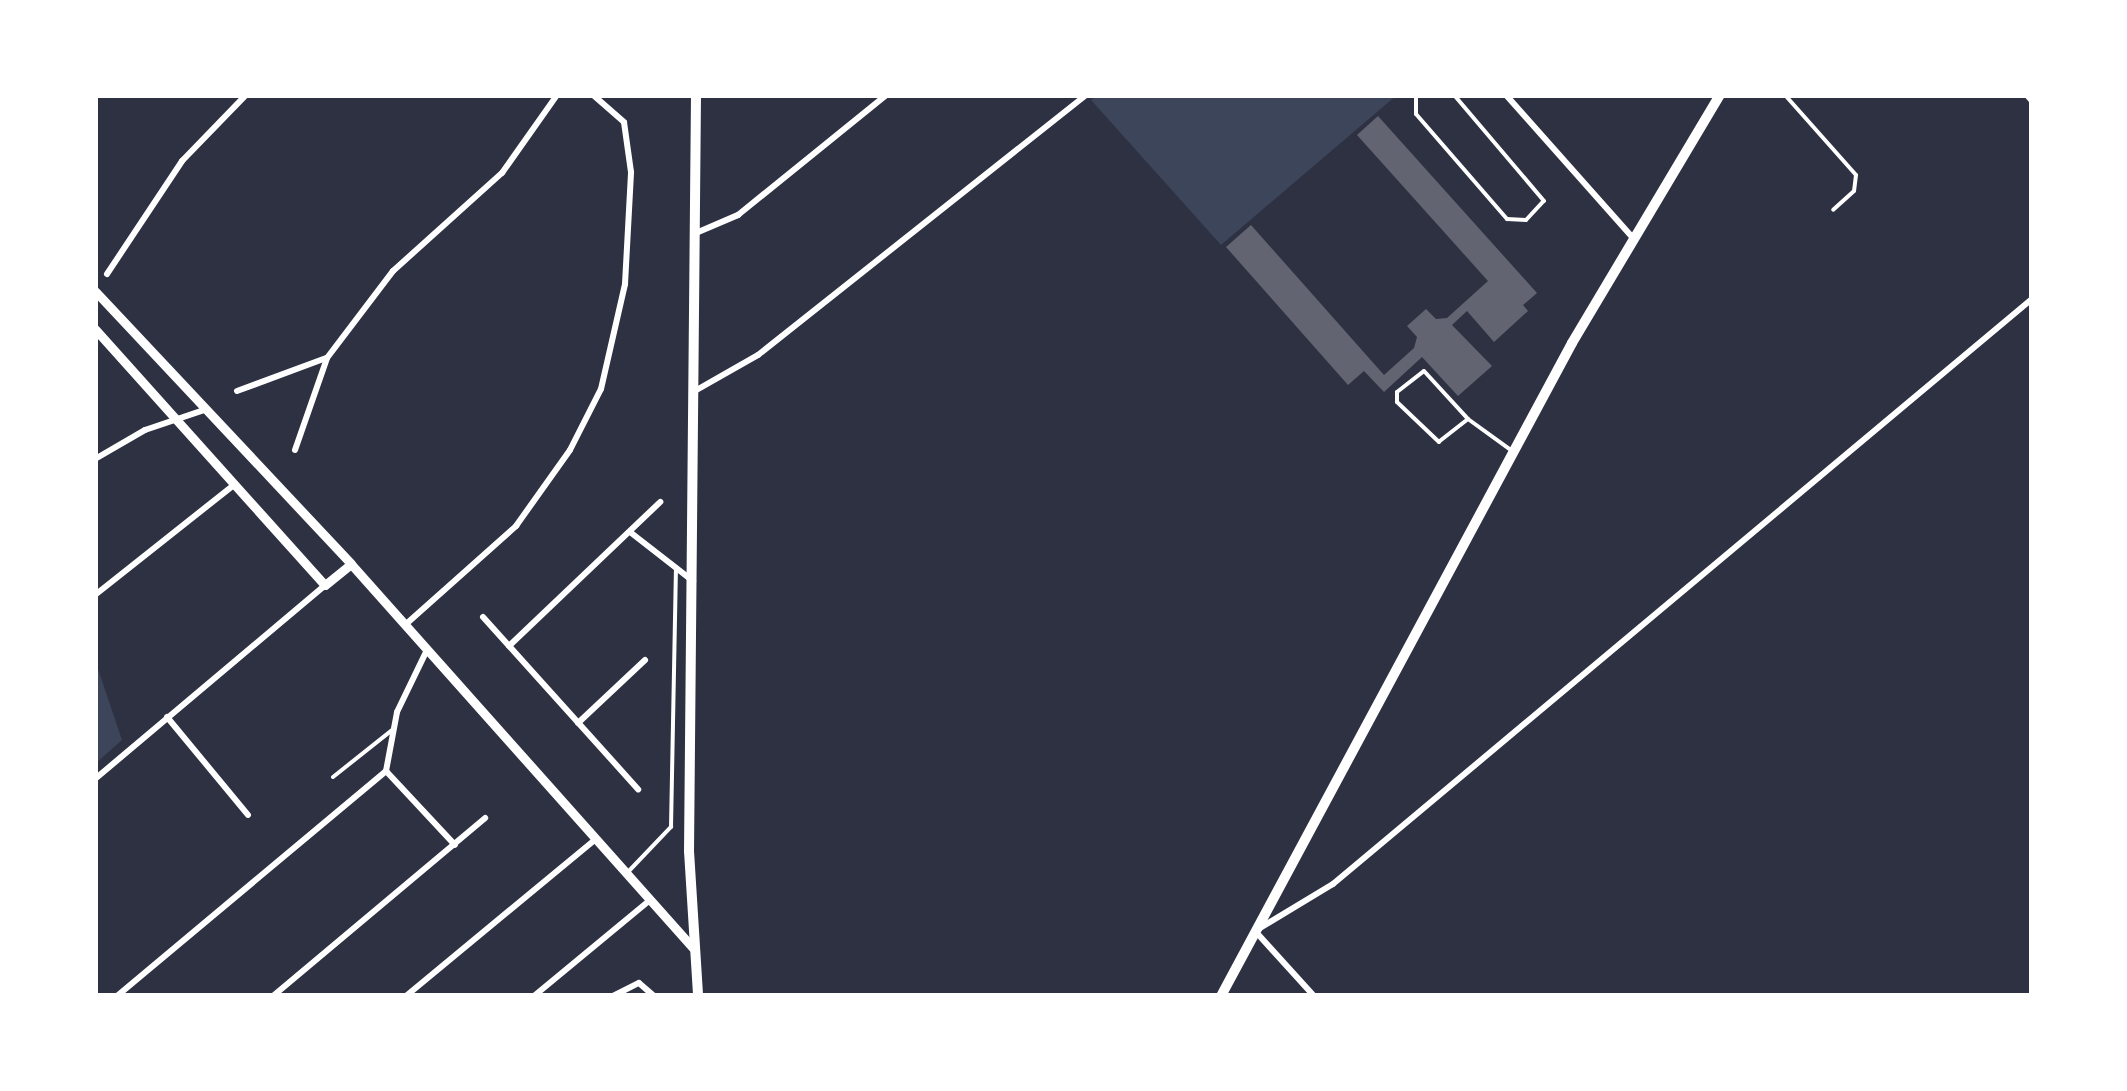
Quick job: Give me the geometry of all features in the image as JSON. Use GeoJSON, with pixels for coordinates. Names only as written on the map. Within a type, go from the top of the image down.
{"type":"FeatureCollection","features":[{"type":"Feature","properties":{"kind":"main road"},"geometry":{"type":"LineString","coordinates":[[696,95],[691,392],[693,948],[698,996]]}},
{"type":"Feature","properties":{"kind":"main road"},"geometry":{"type":"LineString","coordinates":[[1221,996],[1512,452],[1632,236],[1720,95]]}},
{"type":"Feature","properties":{"kind":"street"},"geometry":{"type":"LineString","coordinates":[[107,274],[182,161],[246,95]]}},
{"type":"Feature","properties":{"kind":"street"},"geometry":{"type":"LineString","coordinates":[[295,450],[327,358],[393,271],[502,173],[557,95]]}},
{"type":"Feature","properties":{"kind":"street"},"geometry":{"type":"LineString","coordinates":[[406,625],[516,526],[570,450],[600,390],[626,284],[630,172],[624,122],[593,95]]}},
{"type":"Feature","properties":{"kind":"street"},"geometry":{"type":"LineString","coordinates":[[694,233],[738,215],[886,95]]}},
{"type":"Feature","properties":{"kind":"street"},"geometry":{"type":"LineString","coordinates":[[691,392],[758,355],[1086,95]]}},
{"type":"Feature","properties":{"kind":"street"},"geometry":{"type":"LineString","coordinates":[[1506,95],[1632,236]]}},
{"type":"Feature","properties":{"kind":"street"},"geometry":{"type":"LineString","coordinates":[[2027,95],[2032,101]]}},
{"type":"Feature","properties":{"kind":"street"},"geometry":{"type":"LineString","coordinates":[[95,292],[352,564],[693,948]]}},
{"type":"Feature","properties":{"kind":"street"},"geometry":{"type":"LineString","coordinates":[[1314,996],[1255,931],[1333,884],[2032,299]]}},
{"type":"Feature","properties":{"kind":"street"},"geometry":{"type":"LineString","coordinates":[[95,329],[326,586]]}},
{"type":"Feature","properties":{"kind":"street"},"geometry":{"type":"LineString","coordinates":[[237,392],[327,358]]}},
{"type":"Feature","properties":{"kind":"street"},"geometry":{"type":"LineString","coordinates":[[95,459],[204,410]]}},
{"type":"Feature","properties":{"kind":"street"},"geometry":{"type":"LineString","coordinates":[[95,595],[235,484]]}},
{"type":"Feature","properties":{"kind":"street"},"geometry":{"type":"LineString","coordinates":[[509,646],[660,502]]}},
{"type":"Feature","properties":{"kind":"street"},"geometry":{"type":"LineString","coordinates":[[630,532],[694,582]]}},
{"type":"Feature","properties":{"kind":"street"},"geometry":{"type":"LineString","coordinates":[[95,779],[352,564]]}},
{"type":"Feature","properties":{"kind":"street"},"geometry":{"type":"LineString","coordinates":[[483,618],[638,789]]}},
{"type":"Feature","properties":{"kind":"street"},"geometry":{"type":"LineString","coordinates":[[117,996],[386,771],[392,730],[427,650]]}},
{"type":"Feature","properties":{"kind":"street"},"geometry":{"type":"LineString","coordinates":[[578,723],[645,660]]}},
{"type":"Feature","properties":{"kind":"street"},"geometry":{"type":"LineString","coordinates":[[167,717],[248,815]]}},
{"type":"Feature","properties":{"kind":"street"},"geometry":{"type":"LineString","coordinates":[[386,771],[454,845]]}},
{"type":"Feature","properties":{"kind":"street"},"geometry":{"type":"LineString","coordinates":[[273,996],[485,818]]}},
{"type":"Feature","properties":{"kind":"street"},"geometry":{"type":"LineString","coordinates":[[406,996],[597,838]]}},
{"type":"Feature","properties":{"kind":"street"},"geometry":{"type":"LineString","coordinates":[[534,996],[650,900]]}},
{"type":"Feature","properties":{"kind":"street"},"geometry":{"type":"LineString","coordinates":[[613,996],[639,982],[654,996]]}},
{"type":"Feature","properties":{"kind":"lane"},"geometry":{"type":"LineString","coordinates":[[1416,95],[1413,109],[1507,219],[1526,220],[1544,201],[1454,95]]}},
{"type":"Feature","properties":{"kind":"lane"},"geometry":{"type":"LineString","coordinates":[[1786,95],[1856,175],[1854,191],[1833,210]]}},
{"type":"Feature","properties":{"kind":"lane"},"geometry":{"type":"LineString","coordinates":[[1468,420],[1450,437],[1434,439],[1398,402],[1398,392],[1422,371],[1468,420],[1512,452]]}},
{"type":"Feature","properties":{"kind":"lane"},"geometry":{"type":"LineString","coordinates":[[627,873],[671,827],[676,566]]}},
{"type":"Feature","properties":{"kind":"lane"},"geometry":{"type":"LineString","coordinates":[[334,777],[392,730]]}},
{"type":"Feature","properties":{"kind":"shaded area"},"geometry":{"type":"Polygon","coordinates":[[[1098,95],[1397,95],[1221,245],[1091,100],[1098,95]]]}},
{"type":"Feature","properties":{"kind":"shaded area"},"geometry":{"type":"Polygon","coordinates":[[[95,660],[122,740],[95,764],[95,660]]]}},
{"type":"Feature","properties":{"kind":"building"},"geometry":{"type":"Polygon","coordinates":[[[1378,116],[1537,293],[1523,305],[1528,311],[1494,342],[1467,311],[1452,325],[1492,366],[1458,396],[1422,357],[1384,392],[1364,371],[1348,385],[1226,247],[1251,225],[1384,375],[1414,348],[1417,337],[1407,326],[1426,309],[1436,319],[1447,318],[1488,281],[1357,135],[1378,116]]]}}]}
